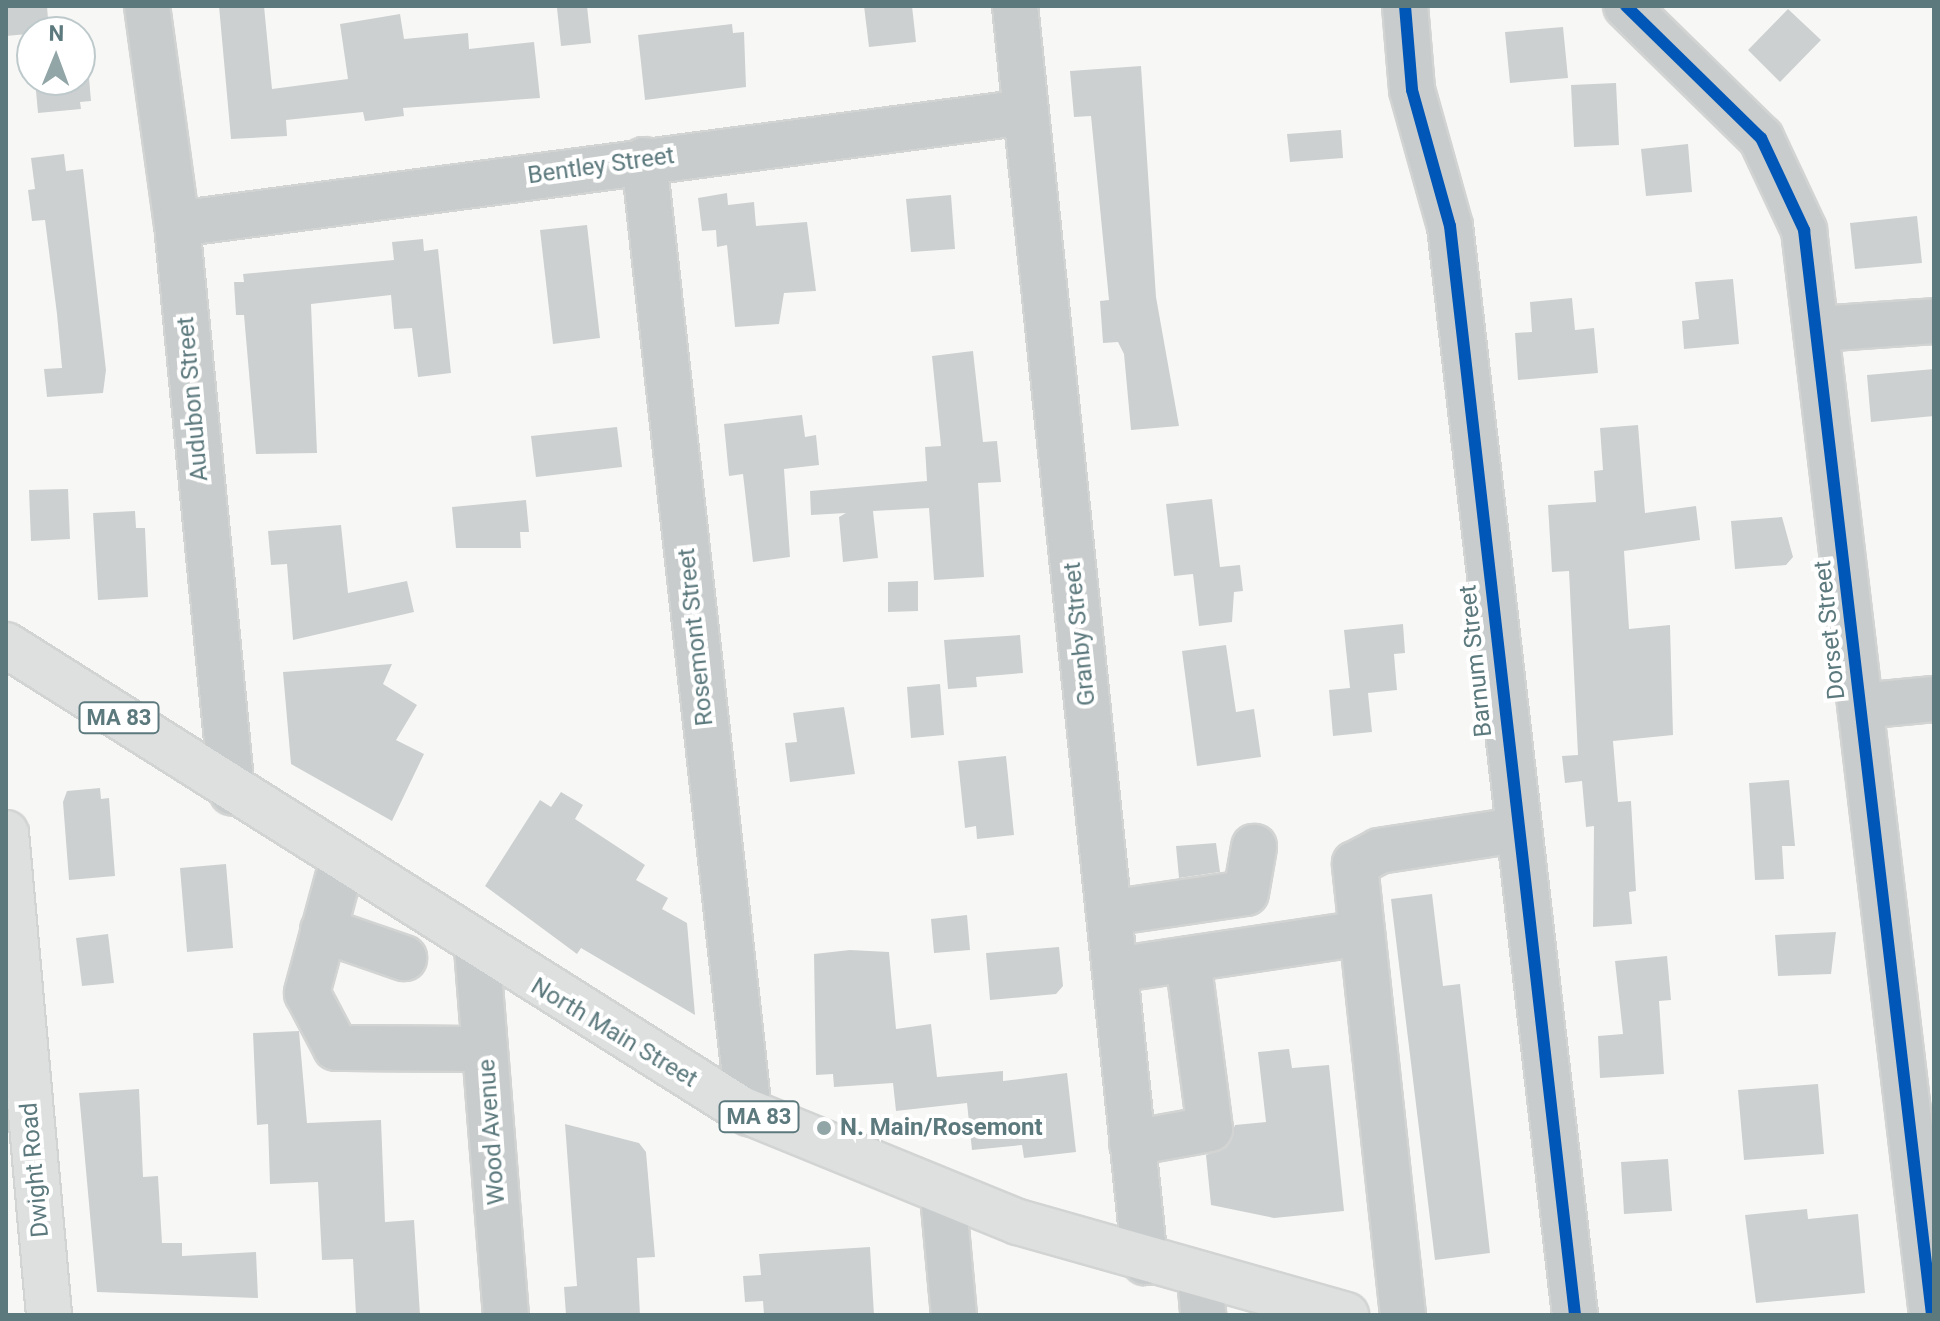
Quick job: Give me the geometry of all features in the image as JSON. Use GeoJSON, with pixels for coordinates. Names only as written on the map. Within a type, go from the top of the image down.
{"type":"FeatureCollection","features":[{"type":"Feature","properties":{"kind":"main road","name":"MA 83"},"geometry":{"type":"LineString","coordinates":[[6,645],[232,792]]}},
{"type":"Feature","properties":{"kind":"main road","name":"North Main Street"},"geometry":{"type":"LineString","coordinates":[[232,792],[477,948],[749,1113],[943,1195],[1145,1262],[1202,1296],[1346,1315]]}},
{"type":"Feature","properties":{"kind":"main road","name":"Dwight Road"},"geometry":{"type":"LineString","coordinates":[[6,833],[19,1137],[49,1315]]}},
{"type":"Feature","properties":{"kind":"street","name":"Audubon Street"},"geometry":{"type":"LineString","coordinates":[[147,6],[177,224],[232,792]]}},
{"type":"Feature","properties":{"kind":"street","name":"Granby Street"},"geometry":{"type":"LineString","coordinates":[[1015,6],[1145,1262]]}},
{"type":"Feature","properties":{"kind":"street","name":"Barnum Street"},"geometry":{"type":"LineString","coordinates":[[1405,6],[1412,90],[1450,226],[1575,1315]]}},
{"type":"Feature","properties":{"kind":"street","name":"Dorset Street"},"geometry":{"type":"LineString","coordinates":[[1626,6],[1741,115],[1776,160],[1804,230],[1861,706],[1923,1142],[1932,1315]]}},
{"type":"Feature","properties":{"kind":"street","name":"Bentley Street"},"geometry":{"type":"LineString","coordinates":[[177,224],[1026,112]]}},
{"type":"Feature","properties":{"kind":"street","name":"Rosemont Street"},"geometry":{"type":"LineString","coordinates":[[644,160],[749,1113]]}},
{"type":"Feature","properties":{"kind":"street"},"geometry":{"type":"LineString","coordinates":[[1818,329],[1934,321]]}},
{"type":"Feature","properties":{"kind":"street"},"geometry":{"type":"LineString","coordinates":[[1861,706],[1934,699]]}},
{"type":"Feature","properties":{"kind":"street"},"geometry":{"type":"LineString","coordinates":[[1403,1315],[1355,864],[1365,855],[1517,830]]}},
{"type":"Feature","properties":{"kind":"street"},"geometry":{"type":"LineString","coordinates":[[1109,913],[1246,893],[1254,847]]}},
{"type":"Feature","properties":{"kind":"street"},"geometry":{"type":"LineString","coordinates":[[342,863],[307,993],[336,1048],[485,1049]]}},
{"type":"Feature","properties":{"kind":"street"},"geometry":{"type":"LineString","coordinates":[[323,930],[404,958]]}},
{"type":"Feature","properties":{"kind":"street"},"geometry":{"type":"LineString","coordinates":[[1115,970],[1362,933]]}},
{"type":"Feature","properties":{"kind":"street","name":"Wood Avenue"},"geometry":{"type":"LineString","coordinates":[[477,948],[506,1315]]}},
{"type":"Feature","properties":{"kind":"street"},"geometry":{"type":"LineString","coordinates":[[1132,1143],[1210,1129],[1188,959]]}},
{"type":"Feature","properties":{"kind":"street"},"geometry":{"type":"LineString","coordinates":[[943,1195],[954,1315]]}},
{"type":"Feature","properties":{"kind":"building"},"geometry":{"type":"Polygon","coordinates":[[[6,6],[47,6],[48,16],[16,16],[16,35],[6,36],[6,6]]]}},
{"type":"Feature","properties":{"kind":"building"},"geometry":{"type":"Polygon","coordinates":[[[219,6],[264,6],[272,89],[348,79],[340,24],[400,14],[404,39],[468,33],[469,49],[534,42],[540,98],[403,108],[404,116],[365,121],[363,112],[286,120],[287,136],[231,139],[219,6]]]}},
{"type":"Feature","properties":{"kind":"building"},"geometry":{"type":"Polygon","coordinates":[[[587,6],[591,43],[561,46],[557,8],[587,6]]]}},
{"type":"Feature","properties":{"kind":"building"},"geometry":{"type":"Polygon","coordinates":[[[864,6],[912,6],[916,42],[869,47],[864,6]]]}},
{"type":"Feature","properties":{"kind":"building"},"geometry":{"type":"Polygon","coordinates":[[[1788,9],[1821,40],[1780,82],[1748,50],[1788,9]]]}},
{"type":"Feature","properties":{"kind":"building"},"geometry":{"type":"Polygon","coordinates":[[[732,24],[733,33],[744,32],[746,87],[645,100],[638,35],[732,24]]]}},
{"type":"Feature","properties":{"kind":"building"},"geometry":{"type":"Polygon","coordinates":[[[1563,27],[1568,78],[1510,83],[1505,32],[1563,27]]]}},
{"type":"Feature","properties":{"kind":"building"},"geometry":{"type":"Polygon","coordinates":[[[1141,66],[1156,297],[1179,426],[1131,430],[1124,354],[1118,342],[1103,343],[1100,301],[1109,300],[1091,116],[1074,117],[1070,71],[1141,66]]]}},
{"type":"Feature","properties":{"kind":"building"},"geometry":{"type":"Polygon","coordinates":[[[1616,83],[1619,145],[1574,147],[1571,85],[1616,83]]]}},
{"type":"Feature","properties":{"kind":"building"},"geometry":{"type":"Polygon","coordinates":[[[36,96],[91,96],[91,101],[80,102],[81,109],[38,113],[36,96]]]}},
{"type":"Feature","properties":{"kind":"building"},"geometry":{"type":"Polygon","coordinates":[[[1341,130],[1343,158],[1290,162],[1287,134],[1341,130]]]}},
{"type":"Feature","properties":{"kind":"building"},"geometry":{"type":"Polygon","coordinates":[[[1688,144],[1692,192],[1646,196],[1641,149],[1688,144]]]}},
{"type":"Feature","properties":{"kind":"building"},"geometry":{"type":"Polygon","coordinates":[[[64,154],[66,171],[83,169],[106,370],[103,393],[47,397],[44,369],[62,368],[45,220],[32,221],[28,190],[35,189],[31,158],[64,154]]]}},
{"type":"Feature","properties":{"kind":"building"},"geometry":{"type":"Polygon","coordinates":[[[727,193],[728,205],[754,202],[756,226],[807,222],[816,291],[784,293],[779,324],[735,327],[727,245],[717,247],[716,230],[702,231],[698,198],[727,193]]]}},
{"type":"Feature","properties":{"kind":"building"},"geometry":{"type":"Polygon","coordinates":[[[951,195],[955,249],[911,252],[906,199],[951,195]]]}},
{"type":"Feature","properties":{"kind":"building"},"geometry":{"type":"Polygon","coordinates":[[[1917,216],[1922,263],[1855,269],[1850,223],[1917,216]]]}},
{"type":"Feature","properties":{"kind":"building"},"geometry":{"type":"Polygon","coordinates":[[[587,225],[600,338],[553,344],[540,230],[587,225]]]}},
{"type":"Feature","properties":{"kind":"building"},"geometry":{"type":"Polygon","coordinates":[[[423,239],[424,251],[438,249],[451,373],[418,377],[412,328],[394,329],[391,295],[311,304],[317,453],[256,454],[244,315],[236,315],[234,282],[244,282],[243,274],[394,260],[392,242],[423,239]]]}},
{"type":"Feature","properties":{"kind":"building"},"geometry":{"type":"Polygon","coordinates":[[[1733,279],[1739,344],[1684,349],[1682,321],[1699,319],[1695,282],[1733,279]]]}},
{"type":"Feature","properties":{"kind":"building"},"geometry":{"type":"Polygon","coordinates":[[[1572,298],[1575,330],[1594,328],[1598,373],[1518,380],[1515,333],[1532,332],[1530,302],[1572,298]]]}},
{"type":"Feature","properties":{"kind":"building"},"geometry":{"type":"Polygon","coordinates":[[[973,351],[983,442],[997,441],[1001,482],[978,483],[984,577],[934,580],[929,508],[873,511],[878,558],[843,562],[839,517],[846,513],[811,515],[810,491],[927,481],[925,447],[941,446],[932,356],[973,351]]]}},
{"type":"Feature","properties":{"kind":"building"},"geometry":{"type":"Polygon","coordinates":[[[1934,369],[1934,416],[1871,422],[1867,375],[1934,369]]]}},
{"type":"Feature","properties":{"kind":"building"},"geometry":{"type":"Polygon","coordinates":[[[802,415],[805,437],[816,435],[819,465],[784,469],[790,557],[753,562],[743,474],[729,476],[724,424],[802,415]]]}},
{"type":"Feature","properties":{"kind":"building"},"geometry":{"type":"Polygon","coordinates":[[[1638,425],[1645,513],[1696,506],[1700,540],[1624,551],[1629,629],[1670,625],[1673,735],[1613,741],[1618,802],[1631,801],[1636,891],[1629,892],[1632,924],[1593,927],[1594,826],[1586,827],[1582,781],[1565,783],[1562,756],[1578,755],[1569,571],[1552,572],[1548,505],[1596,502],[1594,471],[1603,470],[1600,428],[1638,425]]]}},
{"type":"Feature","properties":{"kind":"building"},"geometry":{"type":"Polygon","coordinates":[[[617,427],[622,467],[536,477],[531,436],[617,427]]]}},
{"type":"Feature","properties":{"kind":"building"},"geometry":{"type":"Polygon","coordinates":[[[68,489],[70,539],[31,541],[29,490],[68,489]]]}},
{"type":"Feature","properties":{"kind":"building"},"geometry":{"type":"Polygon","coordinates":[[[1212,499],[1220,567],[1240,565],[1243,591],[1234,592],[1232,622],[1199,626],[1193,574],[1174,576],[1166,504],[1212,499]]]}},
{"type":"Feature","properties":{"kind":"building"},"geometry":{"type":"Polygon","coordinates":[[[526,500],[529,532],[520,532],[521,548],[456,548],[452,507],[526,500]]]}},
{"type":"Feature","properties":{"kind":"building"},"geometry":{"type":"Polygon","coordinates":[[[135,511],[136,528],[145,528],[148,597],[98,600],[93,513],[135,511]]]}},
{"type":"Feature","properties":{"kind":"building"},"geometry":{"type":"Polygon","coordinates":[[[1782,517],[1793,557],[1786,565],[1735,569],[1731,521],[1782,517]]]}},
{"type":"Feature","properties":{"kind":"building"},"geometry":{"type":"Polygon","coordinates":[[[341,525],[348,593],[407,581],[414,612],[293,640],[287,564],[271,565],[268,531],[341,525]]]}},
{"type":"Feature","properties":{"kind":"building"},"geometry":{"type":"Polygon","coordinates":[[[918,581],[918,611],[888,612],[888,582],[918,581]]]}},
{"type":"Feature","properties":{"kind":"building"},"geometry":{"type":"Polygon","coordinates":[[[1403,624],[1405,653],[1394,654],[1397,690],[1368,693],[1372,732],[1333,736],[1329,690],[1350,688],[1344,630],[1403,624]]]}},
{"type":"Feature","properties":{"kind":"building"},"geometry":{"type":"Polygon","coordinates":[[[1020,635],[1023,673],[976,677],[977,687],[948,689],[944,640],[1020,635]]]}},
{"type":"Feature","properties":{"kind":"building"},"geometry":{"type":"Polygon","coordinates":[[[1226,645],[1236,712],[1254,709],[1261,757],[1197,766],[1182,651],[1226,645]]]}},
{"type":"Feature","properties":{"kind":"building"},"geometry":{"type":"Polygon","coordinates":[[[392,664],[383,684],[417,705],[396,740],[424,754],[392,821],[291,764],[283,672],[392,664]]]}},
{"type":"Feature","properties":{"kind":"building"},"geometry":{"type":"Polygon","coordinates":[[[940,684],[944,735],[911,738],[907,687],[940,684]]]}},
{"type":"Feature","properties":{"kind":"building"},"geometry":{"type":"Polygon","coordinates":[[[844,707],[855,774],[790,782],[785,743],[797,742],[793,713],[844,707]]]}},
{"type":"Feature","properties":{"kind":"building"},"geometry":{"type":"Polygon","coordinates":[[[1006,756],[1014,835],[977,839],[976,826],[965,828],[958,761],[1006,756]]]}},
{"type":"Feature","properties":{"kind":"building"},"geometry":{"type":"Polygon","coordinates":[[[1789,780],[1795,846],[1782,846],[1784,879],[1755,880],[1749,783],[1789,780]]]}},
{"type":"Feature","properties":{"kind":"building"},"geometry":{"type":"Polygon","coordinates":[[[100,788],[101,799],[109,798],[115,876],[69,880],[63,802],[67,791],[100,788]]]}},
{"type":"Feature","properties":{"kind":"building"},"geometry":{"type":"Polygon","coordinates":[[[561,792],[583,805],[575,819],[645,865],[636,880],[668,898],[662,909],[687,923],[695,1015],[581,948],[577,954],[485,886],[540,800],[551,807],[561,792]]]}},
{"type":"Feature","properties":{"kind":"building"},"geometry":{"type":"Polygon","coordinates":[[[1216,843],[1220,872],[1179,878],[1176,846],[1216,843]]]}},
{"type":"Feature","properties":{"kind":"building"},"geometry":{"type":"Polygon","coordinates":[[[226,864],[233,948],[187,952],[180,868],[226,864]]]}},
{"type":"Feature","properties":{"kind":"building"},"geometry":{"type":"Polygon","coordinates":[[[1432,894],[1443,986],[1460,984],[1490,1253],[1435,1260],[1391,899],[1432,894]]]}},
{"type":"Feature","properties":{"kind":"building"},"geometry":{"type":"Polygon","coordinates":[[[967,915],[970,950],[934,953],[931,919],[967,915]]]}},
{"type":"Feature","properties":{"kind":"building"},"geometry":{"type":"Polygon","coordinates":[[[1836,932],[1831,974],[1778,976],[1775,935],[1836,932]]]}},
{"type":"Feature","properties":{"kind":"building"},"geometry":{"type":"Polygon","coordinates":[[[108,934],[114,983],[82,986],[76,938],[108,934]]]}},
{"type":"Feature","properties":{"kind":"building"},"geometry":{"type":"Polygon","coordinates":[[[1059,947],[1063,986],[1056,994],[990,1000],[986,953],[1059,947]]]}},
{"type":"Feature","properties":{"kind":"building"},"geometry":{"type":"Polygon","coordinates":[[[850,950],[889,952],[896,1029],[931,1024],[937,1077],[1003,1071],[1003,1081],[1067,1073],[1076,1152],[1024,1158],[1022,1145],[972,1150],[967,1103],[896,1111],[893,1083],[834,1087],[833,1074],[816,1075],[814,954],[850,950]]]}},
{"type":"Feature","properties":{"kind":"building"},"geometry":{"type":"Polygon","coordinates":[[[1667,956],[1671,1000],[1659,1001],[1664,1074],[1600,1078],[1598,1036],[1623,1034],[1615,961],[1667,956]]]}},
{"type":"Feature","properties":{"kind":"building"},"geometry":{"type":"Polygon","coordinates":[[[299,1031],[307,1123],[381,1120],[385,1222],[414,1220],[420,1315],[356,1315],[353,1259],[322,1260],[318,1182],[270,1184],[268,1124],[257,1125],[253,1033],[299,1031]]]}},
{"type":"Feature","properties":{"kind":"building"},"geometry":{"type":"Polygon","coordinates":[[[1289,1049],[1292,1068],[1329,1065],[1344,1211],[1274,1218],[1211,1205],[1206,1155],[1226,1148],[1235,1125],[1266,1122],[1258,1052],[1289,1049]]]}},
{"type":"Feature","properties":{"kind":"building"},"geometry":{"type":"Polygon","coordinates":[[[1818,1084],[1824,1154],[1744,1160],[1738,1090],[1818,1084]]]}},
{"type":"Feature","properties":{"kind":"building"},"geometry":{"type":"Polygon","coordinates":[[[139,1089],[143,1177],[158,1176],[162,1243],[182,1243],[182,1256],[256,1252],[258,1298],[97,1292],[79,1093],[139,1089]]]}},
{"type":"Feature","properties":{"kind":"building"},"geometry":{"type":"Polygon","coordinates":[[[565,1124],[639,1143],[646,1152],[655,1257],[637,1258],[640,1315],[566,1315],[564,1287],[577,1286],[565,1124]]]}},
{"type":"Feature","properties":{"kind":"building"},"geometry":{"type":"Polygon","coordinates":[[[1668,1159],[1672,1211],[1624,1214],[1621,1162],[1668,1159]]]}},
{"type":"Feature","properties":{"kind":"building"},"geometry":{"type":"Polygon","coordinates":[[[1807,1209],[1808,1219],[1858,1214],[1865,1293],[1756,1303],[1745,1215],[1807,1209]]]}},
{"type":"Feature","properties":{"kind":"building"},"geometry":{"type":"Polygon","coordinates":[[[870,1247],[874,1315],[764,1315],[763,1301],[745,1302],[743,1276],[761,1275],[759,1254],[870,1247]]]}},
{"type":"Feature","properties":{"kind":"cycle path"},"geometry":{"type":"LineString","coordinates":[[1405,6],[1412,90],[1450,226],[1575,1315]]}},
{"type":"Feature","properties":{"kind":"cycle path"},"geometry":{"type":"LineString","coordinates":[[1626,6],[1761,138],[1804,230],[1932,1315]]}},
{"type":"Feature","properties":{"kind":"place","name":"N. Main/Rosemont"},"geometry":{"type":"Point","coordinates":[824,1128]}}]}
